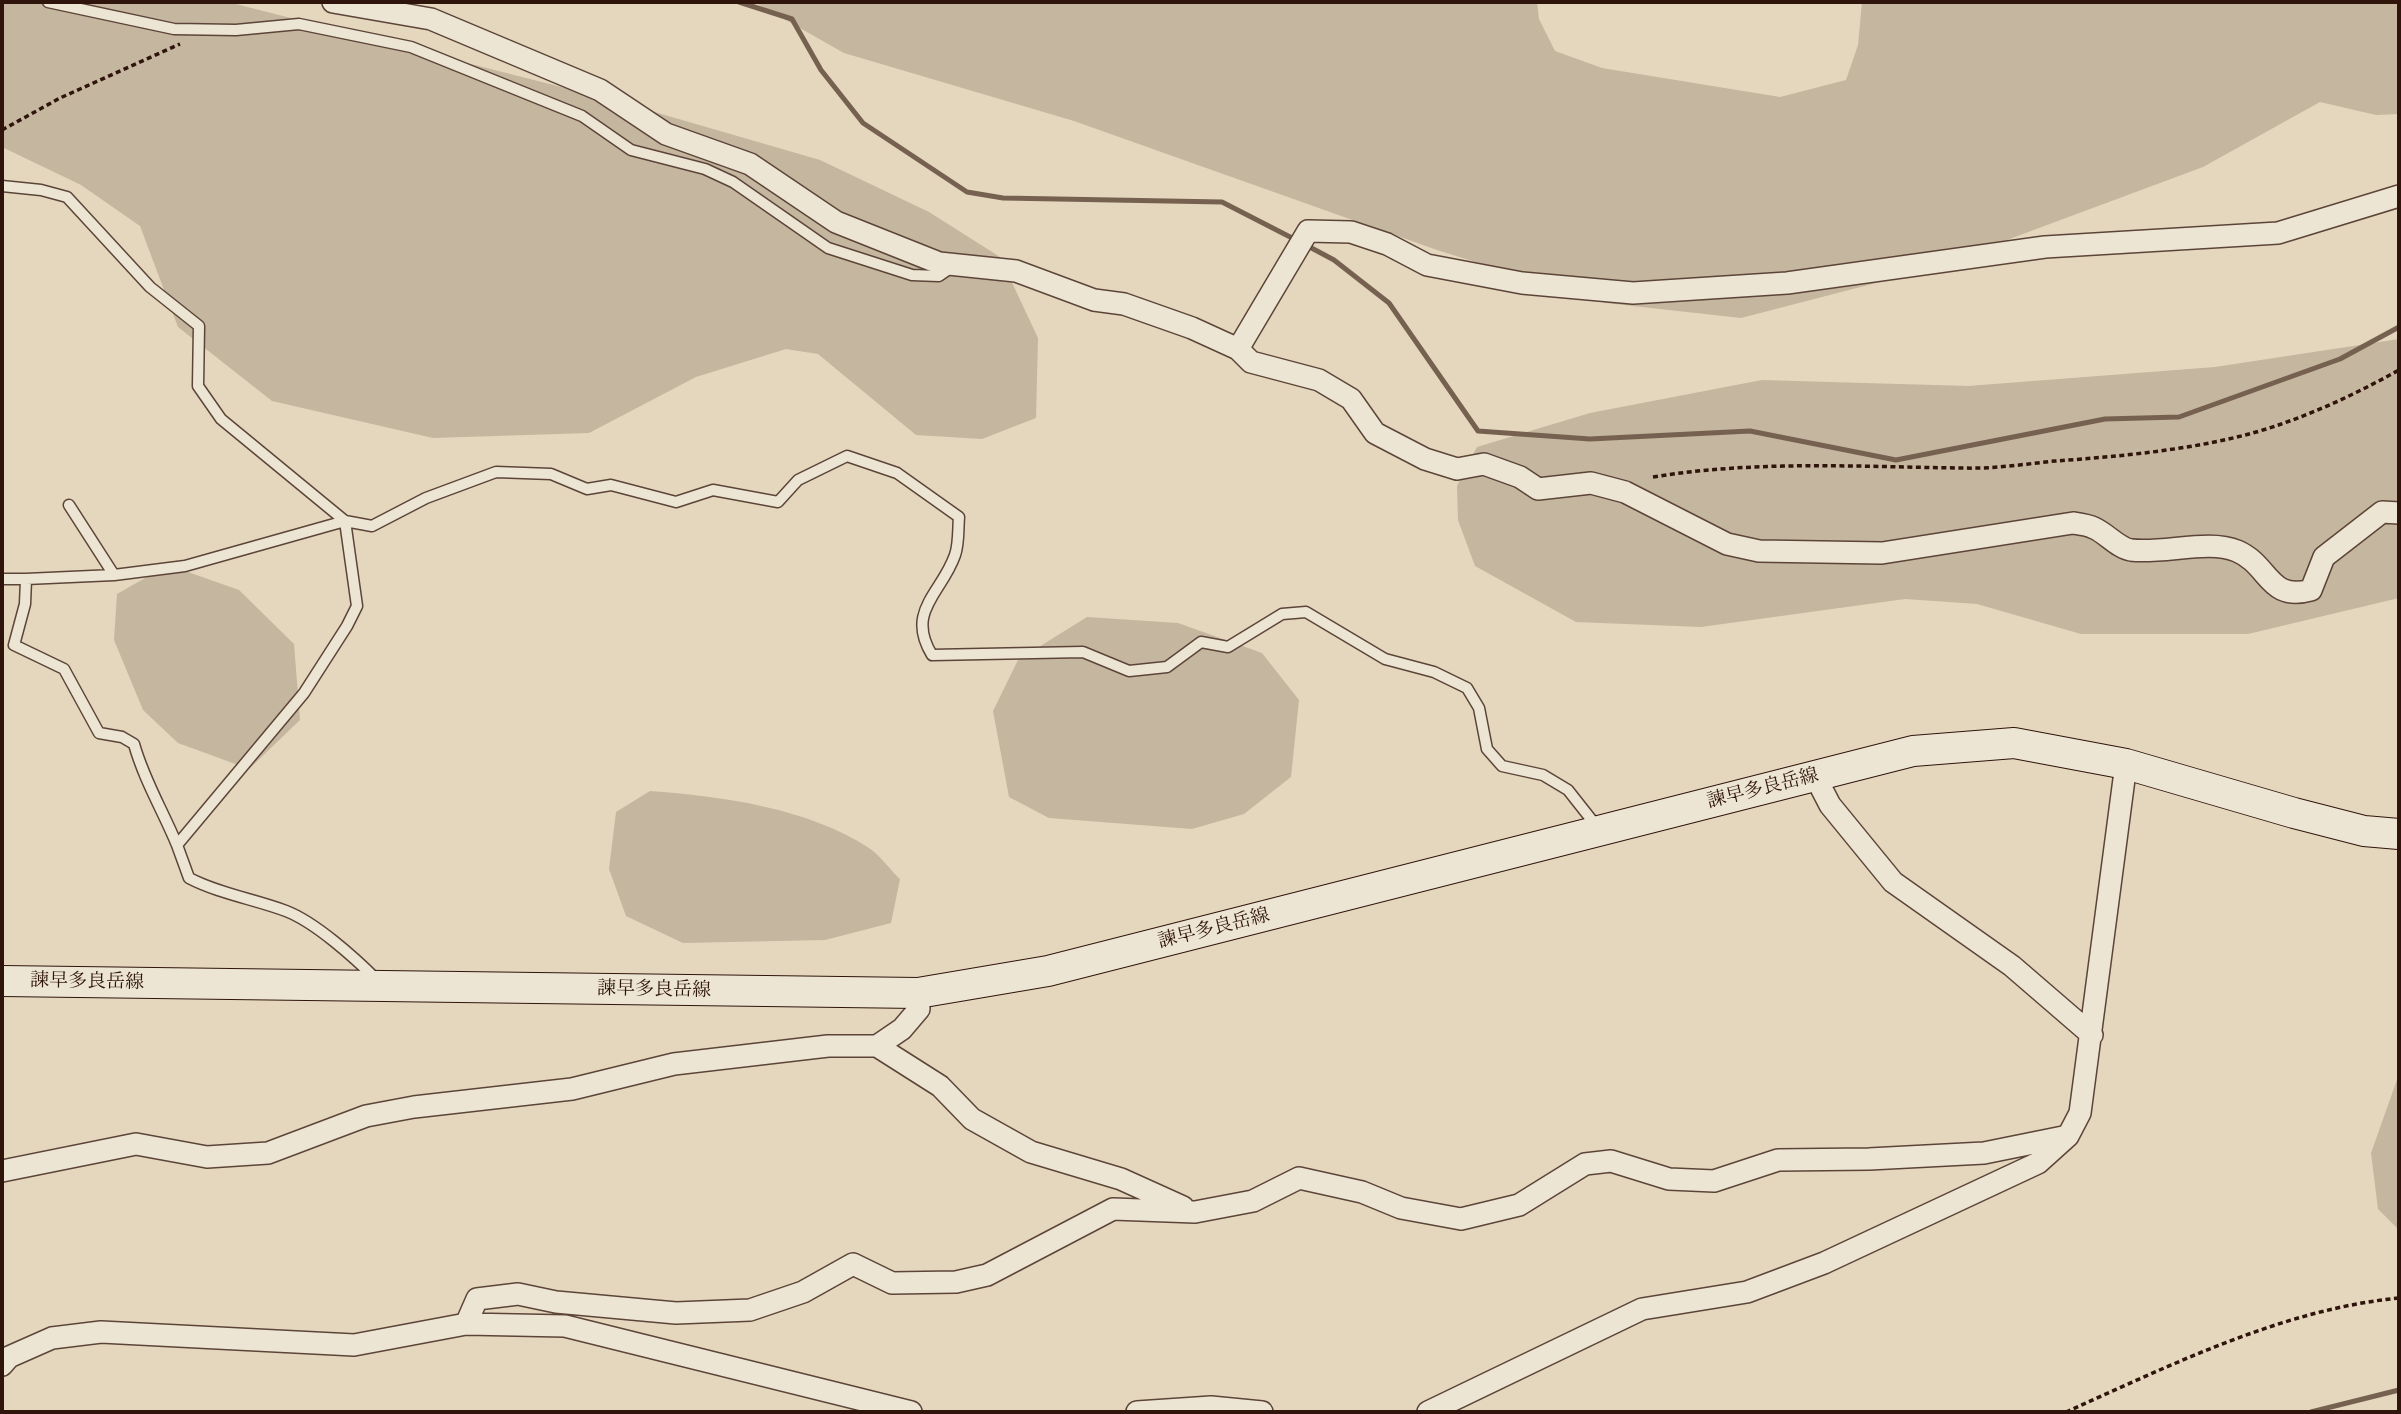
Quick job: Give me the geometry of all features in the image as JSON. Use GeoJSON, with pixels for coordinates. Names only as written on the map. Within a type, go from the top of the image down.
{"type":"FeatureCollection","features":[{"type":"Feature","properties":{"kind":"main road","name":"諫早多良岳線"},"geometry":{"type":"LineString","coordinates":[[2,981],[918,993],[1048,971],[1913,751],[2014,743],[2126,764],[2364,831],[2399,834]]}},
{"type":"Feature","properties":{"kind":"street"},"geometry":{"type":"LineString","coordinates":[[333,2],[431,19],[600,90],[667,134],[751,164],[836,222],[939,263],[1016,271],[1094,300],[1124,304],[1192,328],[1238,349],[1251,362],[1318,380],[1351,399],[1375,433],[1425,458],[1457,469],[1484,464],[1520,477],[1538,489],[1591,483],[1625,492],[1727,544],[1759,551],[1882,553],[2073,523],[2093,526],[2127,550],[2167,552],[2222,544],[2248,555],[2281,591],[2297,594],[2311,590],[2324,557],[2382,512],[2399,513]]}},
{"type":"Feature","properties":{"kind":"street"},"geometry":{"type":"LineString","coordinates":[[1238,349],[1308,231],[1351,232],[1387,244],[1427,265],[1522,283],[1633,293],[1787,283],[2045,247],[2278,233],[2399,196]]}},
{"type":"Feature","properties":{"kind":"street"},"geometry":{"type":"LineString","coordinates":[[1428,1412],[1642,1309],[1747,1292],[1824,1263],[2038,1163],[2068,1136],[2080,1113],[2126,764]]}},
{"type":"Feature","properties":{"kind":"street"},"geometry":{"type":"LineString","coordinates":[[1815,776],[1830,805],[1892,882],[2012,966],[2092,1035]]}},
{"type":"Feature","properties":{"kind":"street"},"geometry":{"type":"LineString","coordinates":[[2,1171],[136,1144],[207,1157],[268,1153],[366,1116],[414,1107],[572,1089],[674,1064],[828,1046],[877,1045],[902,1029],[919,1009],[918,993]]}},
{"type":"Feature","properties":{"kind":"street"},"geometry":{"type":"LineString","coordinates":[[877,1045],[940,1086],[972,1119],[1031,1152],[1121,1178],[1195,1212]]}},
{"type":"Feature","properties":{"kind":"street"},"geometry":{"type":"LineString","coordinates":[[466,1324],[477,1299],[518,1294],[556,1302],[677,1313],[750,1310],[803,1292],[853,1264],[892,1283],[956,1282],[987,1275],[1113,1209],[1195,1212],[1253,1201],[1299,1178],[1362,1192],[1401,1208],[1461,1219],[1519,1205],[1586,1164],[1611,1161],[1669,1179],[1714,1181],[1778,1160],[1984,1153],[2068,1136]]}},
{"type":"Feature","properties":{"kind":"street"},"geometry":{"type":"LineString","coordinates":[[2,1365],[9,1357],[52,1338],[101,1332],[354,1345],[466,1324],[565,1326],[911,1412]]}},
{"type":"Feature","properties":{"kind":"street"},"geometry":{"type":"LineString","coordinates":[[1136,1412],[1211,1406],[1262,1412]]}},
{"type":"Feature","properties":{"kind":"lane"},"geometry":{"type":"LineString","coordinates":[[48,2],[174,29],[236,30],[299,23],[411,47],[582,116],[631,150],[705,169],[733,182],[828,248],[912,275],[939,276],[954,265]]}},
{"type":"Feature","properties":{"kind":"lane"},"geometry":{"type":"LineString","coordinates":[[2,186],[41,190],[67,197],[150,287],[198,326],[198,386],[221,419],[345,521],[357,606],[347,626],[304,693],[177,845]]}},
{"type":"Feature","properties":{"kind":"lane"},"geometry":{"type":"LineString","coordinates":[[2,579],[114,575],[185,566],[345,521],[372,526],[426,498],[496,472],[551,474],[587,489],[611,485],[676,502],[713,490],[778,502],[798,480],[847,456],[897,472],[959,517],[955,555],[924,607],[923,641],[932,655],[1083,652],[1129,671],[1167,667],[1201,642],[1228,647],[1282,614],[1306,612],[1385,659],[1434,672],[1467,688],[1479,708],[1487,749],[1503,766],[1543,775],[1568,790],[1599,830]]}},
{"type":"Feature","properties":{"kind":"lane"},"geometry":{"type":"LineString","coordinates":[[69,505],[114,575]]}},
{"type":"Feature","properties":{"kind":"lane"},"geometry":{"type":"LineString","coordinates":[[26,579],[25,604],[14,645],[64,668],[99,733],[121,737],[134,744],[143,776],[163,811],[189,878],[208,888],[290,912],[347,951],[384,986]]}},
{"type":"Feature","properties":{"kind":"path"},"geometry":{"type":"LineString","coordinates":[[2,130],[60,98],[176,47],[185,37],[174,29]]}},
{"type":"Feature","properties":{"kind":"path"},"geometry":{"type":"LineString","coordinates":[[1653,477],[1697,470],[1791,464],[1966,468],[2126,456],[2248,434],[2284,424],[2368,387],[2399,369]]}},
{"type":"Feature","properties":{"kind":"path"},"geometry":{"type":"LineString","coordinates":[[2066,1412],[2253,1334],[2361,1301],[2399,1298]]}},
{"type":"Feature","properties":{"kind":"path"},"geometry":{"type":"LineString","coordinates":[[1939,1412],[1949,1412]]}},
{"type":"Feature","properties":{"kind":"shaded area"},"geometry":{"type":"Polygon","coordinates":[[[2,2],[228,2],[620,102],[820,160],[929,212],[1000,257],[1038,338],[1036,418],[982,439],[916,435],[818,354],[786,349],[696,377],[589,433],[433,438],[272,401],[178,327],[140,226],[81,185],[2,147],[2,2]]]}},
{"type":"Feature","properties":{"kind":"shaded area"},"geometry":{"type":"Polygon","coordinates":[[[754,2],[1537,2],[1539,19],[1555,51],[1602,68],[1780,97],[1846,80],[1858,45],[1862,2],[2399,2],[2399,114],[2376,115],[2320,102],[2203,167],[1926,270],[1741,318],[1606,303],[1437,250],[1074,121],[844,53],[754,2]]]}},
{"type":"Feature","properties":{"kind":"shaded area"},"geometry":{"type":"Polygon","coordinates":[[[2399,339],[2399,598],[2248,634],[2081,634],[1977,604],[1905,599],[1701,627],[1576,622],[1475,566],[1458,520],[1457,486],[1477,447],[1590,413],[1762,380],[1968,386],[2215,367],[2399,339]]]}},
{"type":"Feature","properties":{"kind":"shaded area"},"geometry":{"type":"Polygon","coordinates":[[[168,565],[239,590],[294,644],[300,720],[249,769],[178,743],[143,710],[114,640],[117,594],[168,565]]]}},
{"type":"Feature","properties":{"kind":"shaded area"},"geometry":{"type":"Polygon","coordinates":[[[1087,617],[1178,623],[1262,653],[1299,700],[1291,777],[1244,814],[1192,829],[1049,818],[1009,797],[993,711],[1018,660],[1087,617]]]}},
{"type":"Feature","properties":{"kind":"shaded area"},"geometry":{"type":"Polygon","coordinates":[[[650,791],[706,796],[763,806],[845,834],[873,851],[900,879],[891,923],[825,940],[683,943],[626,916],[609,869],[616,812],[650,791]]]}},
{"type":"Feature","properties":{"kind":"shaded area"},"geometry":{"type":"Polygon","coordinates":[[[2399,1074],[2399,1230],[2378,1209],[2371,1153],[2399,1074]]]}},
{"type":"Feature","properties":{"kind":"waterway"},"geometry":{"type":"LineString","coordinates":[[739,2],[792,19],[821,70],[863,123],[967,192],[1003,198],[1222,202],[1296,240]]}},
{"type":"Feature","properties":{"kind":"waterway"},"geometry":{"type":"LineString","coordinates":[[1304,244],[1334,260],[1389,303],[1478,431],[1590,439],[1750,431],[1896,460],[2105,419],[2179,417],[2340,359],[2399,327]]}},
{"type":"Feature","properties":{"kind":"waterway"},"geometry":{"type":"LineString","coordinates":[[2311,1412],[2399,1390]]}}]}
